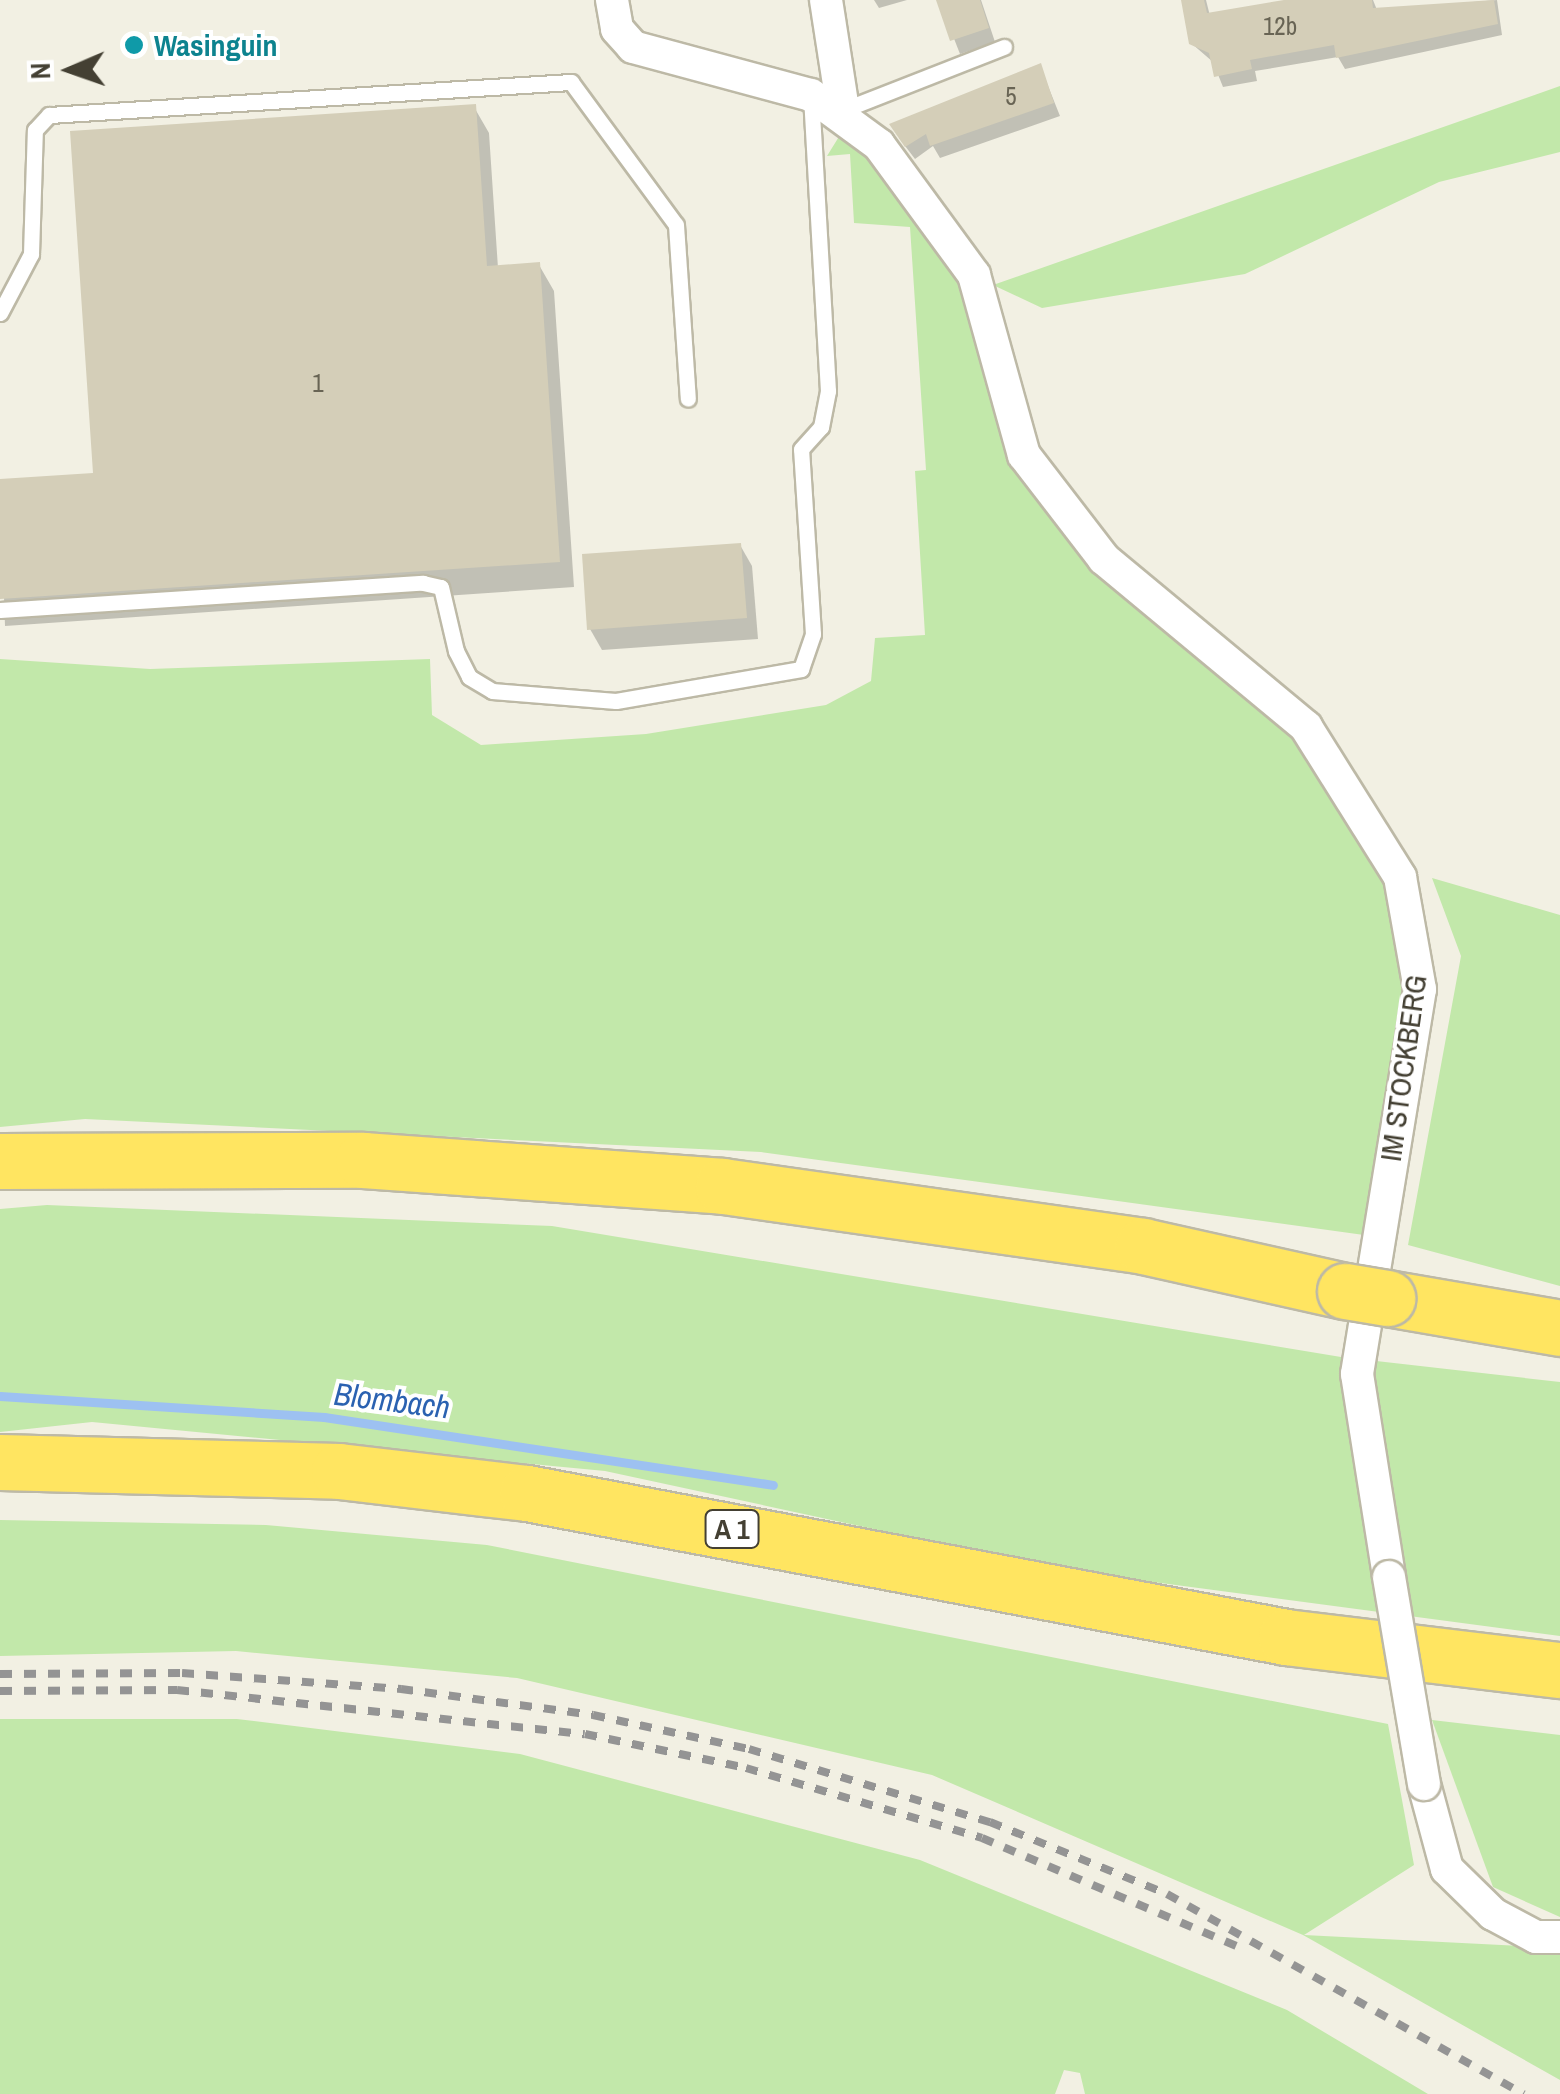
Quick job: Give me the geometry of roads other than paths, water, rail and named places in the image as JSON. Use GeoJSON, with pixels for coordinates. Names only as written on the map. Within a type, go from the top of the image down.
{"type":"FeatureCollection","features":[{"type":"Feature","properties":{"kind":"highway"},"geometry":{"type":"LineString","coordinates":[[0,1161],[363,1160],[685,1183],[1143,1246],[1366,1295],[1560,1328]]}},
{"type":"Feature","properties":{"kind":"highway","name":"A 1"},"geometry":{"type":"LineString","coordinates":[[0,1462],[339,1471],[527,1493],[1286,1637],[1560,1670]]}},
{"type":"Feature","properties":{"kind":"street","name":"IM STOCKBERG"},"geometry":{"type":"LineString","coordinates":[[612,0],[617,29],[633,48],[811,95],[842,110],[974,275],[1024,455],[1104,559],[1306,727],[1369,817],[1412,911],[1420,989],[1356,1374],[1424,1784],[1447,1869],[1493,1914],[1548,1937]]}},
{"type":"Feature","properties":{"kind":"street"},"geometry":{"type":"LineString","coordinates":[[826,0],[842,110]]}},
{"type":"Feature","properties":{"kind":"lane"},"geometry":{"type":"LineString","coordinates":[[842,110],[1004,46]]}},
{"type":"Feature","properties":{"kind":"lane"},"geometry":{"type":"LineString","coordinates":[[0,313],[32,254],[34,130],[49,115],[571,82],[676,226],[688,399]]}},
{"type":"Feature","properties":{"kind":"lane"},"geometry":{"type":"LineString","coordinates":[[0,610],[423,583],[442,587],[456,651],[469,678],[492,691],[616,701],[802,669],[813,634],[801,449],[821,427],[828,392],[811,95]]}},
{"type":"Feature","properties":{"kind":"waterway","name":"Blombach"},"geometry":{"type":"LineString","coordinates":[[0,1396],[324,1417],[773,1485]]}},
{"type":"Feature","properties":{"kind":"railway"},"geometry":{"type":"LineString","coordinates":[[0,1674],[182,1673],[401,1689],[593,1715],[749,1749],[990,1822],[1167,1894],[1524,2094]]}},
{"type":"Feature","properties":{"kind":"railway"},"geometry":{"type":"LineString","coordinates":[[0,1691],[177,1690],[585,1734],[746,1768],[982,1838],[1237,1946]]}},
{"type":"Feature","properties":{"kind":"place","name":"Wasinguin"},"geometry":{"type":"Point","coordinates":[134,45]}}]}
